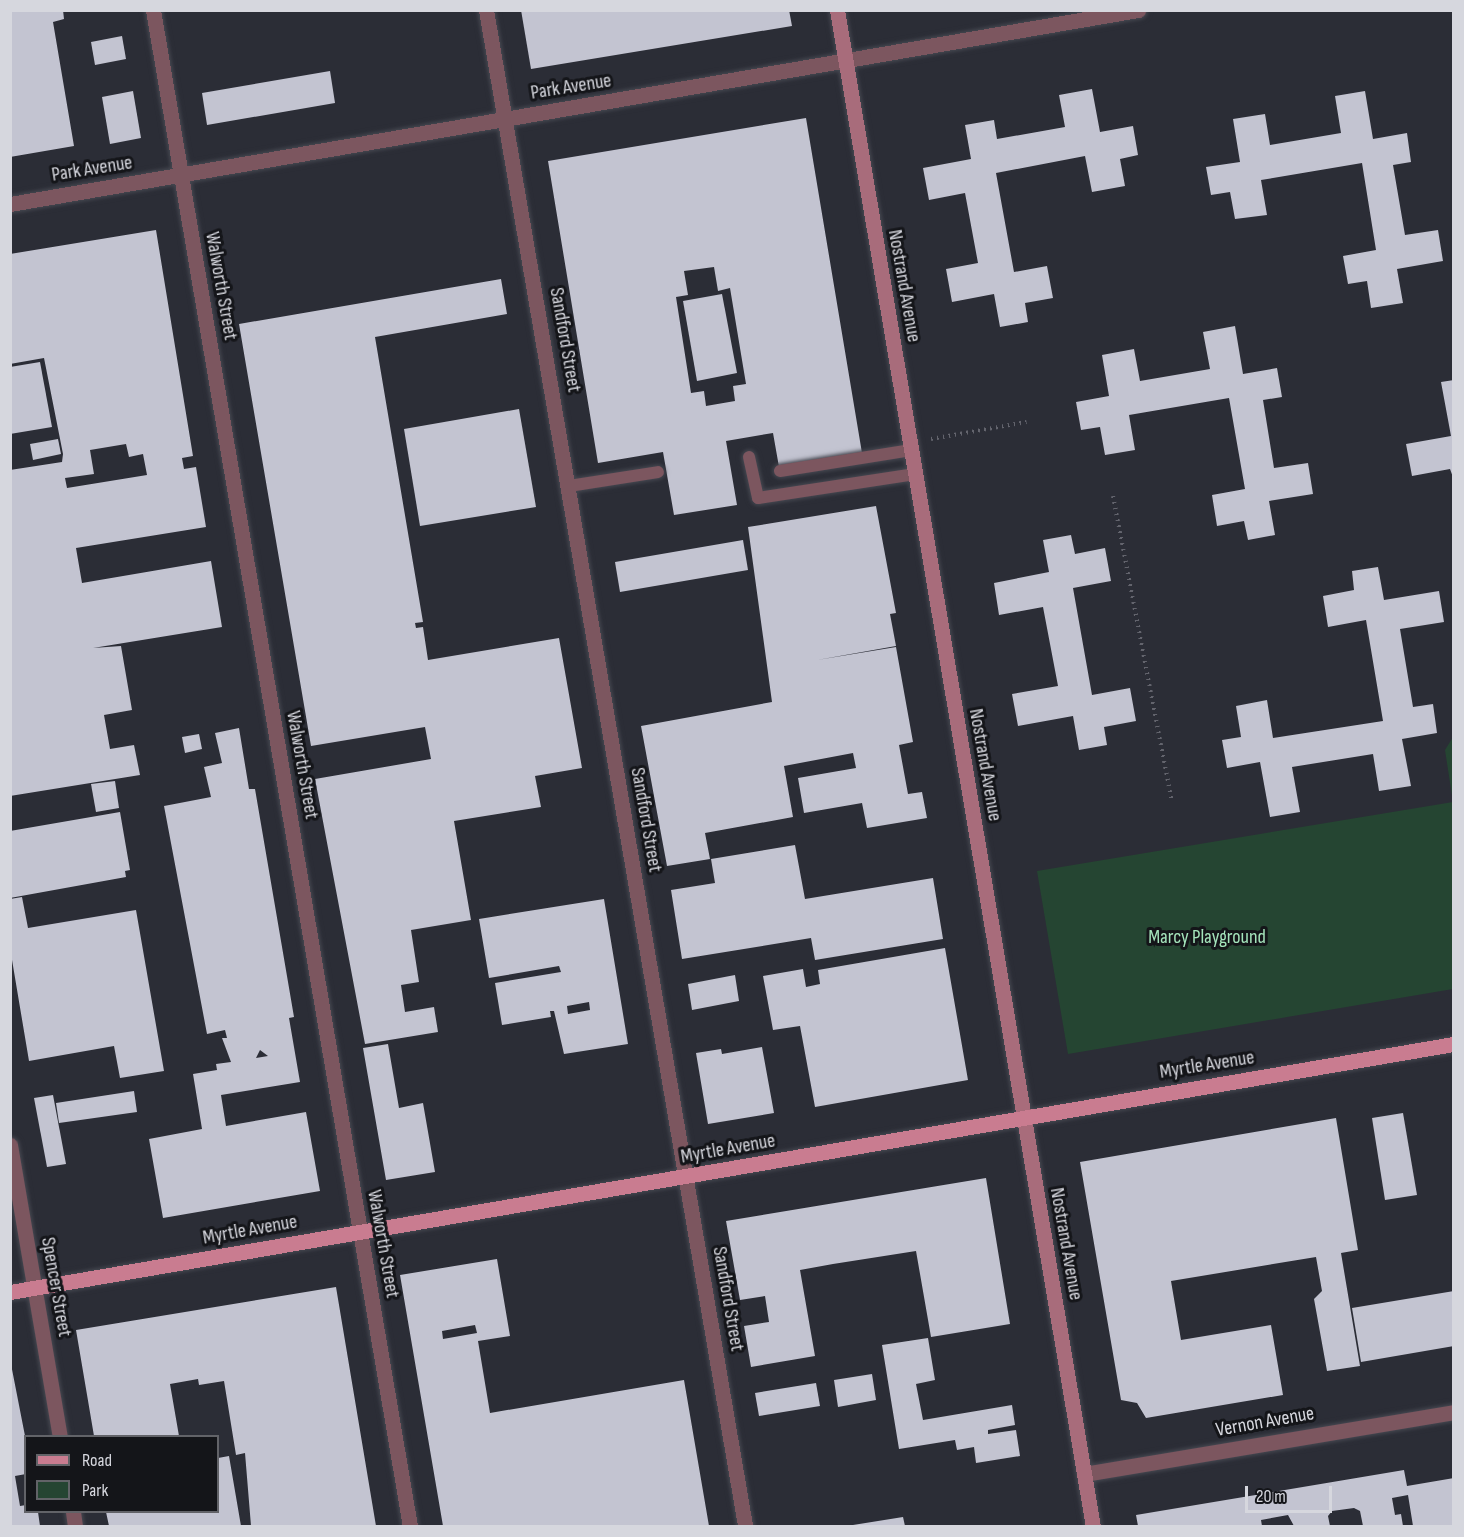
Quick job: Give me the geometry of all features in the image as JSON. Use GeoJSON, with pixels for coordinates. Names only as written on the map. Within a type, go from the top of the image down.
{"type":"FeatureCollection","features":[{"type":"Feature","properties":{"kind":"main road","name":"Nostrand Avenue"},"geometry":{"type":"LineString","coordinates":[[837,10],[1093,1527]]}},
{"type":"Feature","properties":{"kind":"main road","name":"Myrtle Avenue"},"geometry":{"type":"LineString","coordinates":[[10,1292],[686,1178],[1023,1117],[1454,1044]]}},
{"type":"Feature","properties":{"kind":"street","name":"Walworth Street"},"geometry":{"type":"LineString","coordinates":[[153,10],[410,1527]]}},
{"type":"Feature","properties":{"kind":"street","name":"Sandford Street"},"geometry":{"type":"LineString","coordinates":[[486,10],[507,120],[745,1527]]}},
{"type":"Feature","properties":{"kind":"street","name":"Park Avenue"},"geometry":{"type":"LineString","coordinates":[[10,204],[845,63],[1138,10]]}},
{"type":"Feature","properties":{"kind":"street","name":"Spencer Street"},"geometry":{"type":"LineString","coordinates":[[10,1145],[60,1435]]}},
{"type":"Feature","properties":{"kind":"street","name":"Vernon Avenue"},"geometry":{"type":"LineString","coordinates":[[1084,1474],[1454,1412]]}},
{"type":"Feature","properties":{"kind":"lane"},"geometry":{"type":"LineString","coordinates":[[780,471],[910,446]]}},
{"type":"Feature","properties":{"kind":"lane"},"geometry":{"type":"LineString","coordinates":[[749,457],[758,498],[915,474]]}},
{"type":"Feature","properties":{"kind":"lane"},"geometry":{"type":"LineString","coordinates":[[569,486],[658,471]]}},
{"type":"Feature","properties":{"kind":"path"},"geometry":{"type":"LineString","coordinates":[[910,446],[1026,422]]}},
{"type":"Feature","properties":{"kind":"path"},"geometry":{"type":"LineString","coordinates":[[1113,496],[1171,798]]}},
{"type":"Feature","properties":{"kind":"green space"},"geometry":{"type":"Polygon","coordinates":[[[1453,737],[1453,802],[1445,750],[1453,737]]]}},
{"type":"Feature","properties":{"kind":"green space","name":"Marcy Playground"},"geometry":{"type":"Polygon","coordinates":[[[1453,802],[1453,989],[1068,1054],[1037,871],[1453,802]]]}},
{"type":"Feature","properties":{"kind":"building"},"geometry":{"type":"Polygon","coordinates":[[[10,10],[63,10],[64,19],[53,22],[74,146],[10,157],[10,10]]]}},
{"type":"Feature","properties":{"kind":"building"},"geometry":{"type":"Polygon","coordinates":[[[521,10],[789,10],[792,26],[531,69],[521,10]]]}},
{"type":"Feature","properties":{"kind":"building"},"geometry":{"type":"Polygon","coordinates":[[[122,36],[126,59],[95,65],[91,42],[122,36]]]}},
{"type":"Feature","properties":{"kind":"building"},"geometry":{"type":"Polygon","coordinates":[[[330,71],[335,103],[207,125],[202,93],[330,71]]]}},
{"type":"Feature","properties":{"kind":"building"},"geometry":{"type":"Polygon","coordinates":[[[1092,89],[1100,132],[1133,126],[1138,155],[1120,159],[1125,186],[1092,192],[1085,156],[996,173],[1014,272],[1047,266],[1053,298],[1025,303],[1028,322],[1000,327],[994,294],[952,302],[946,269],[978,263],[965,193],[929,200],[923,168],[971,159],[965,125],[994,120],[997,139],[1065,127],[1059,95],[1092,89]]]}},
{"type":"Feature","properties":{"kind":"building"},"geometry":{"type":"Polygon","coordinates":[[[133,91],[141,138],[110,144],[102,97],[133,91]]]}},
{"type":"Feature","properties":{"kind":"building"},"geometry":{"type":"Polygon","coordinates":[[[1365,91],[1373,139],[1407,133],[1411,162],[1393,165],[1405,235],[1438,230],[1443,261],[1397,269],[1403,303],[1371,308],[1367,281],[1348,284],[1343,256],[1376,250],[1362,163],[1261,180],[1267,215],[1235,219],[1230,192],[1211,195],[1206,167],[1240,162],[1233,119],[1265,114],[1270,145],[1341,133],[1335,96],[1365,91]]]}},
{"type":"Feature","properties":{"kind":"building"},"geometry":{"type":"Polygon","coordinates":[[[806,118],[862,453],[779,467],[773,433],[726,441],[737,505],[674,515],[663,452],[598,463],[548,161],[806,118]],[[714,267],[684,271],[688,295],[676,297],[691,393],[704,391],[706,406],[735,401],[733,386],[746,384],[730,288],[718,291],[714,267]]]}},
{"type":"Feature","properties":{"kind":"building"},"geometry":{"type":"Polygon","coordinates":[[[156,230],[193,456],[182,458],[184,469],[196,467],[206,527],[76,548],[82,583],[211,561],[222,627],[93,648],[121,646],[132,710],[104,715],[110,749],[134,745],[140,775],[10,796],[10,470],[62,462],[63,454],[44,358],[10,364],[10,254],[156,230]],[[126,444],[90,450],[94,474],[65,478],[67,488],[147,475],[143,454],[129,457],[126,444]]]}},
{"type":"Feature","properties":{"kind":"building"},"geometry":{"type":"Polygon","coordinates":[[[501,279],[507,314],[375,337],[423,622],[415,623],[416,628],[423,627],[428,660],[559,638],[582,768],[535,776],[541,807],[454,821],[471,920],[411,930],[419,982],[401,985],[405,1012],[434,1007],[438,1032],[365,1044],[315,779],[431,759],[425,727],[311,746],[239,324],[501,279]]]}},
{"type":"Feature","properties":{"kind":"building"},"geometry":{"type":"Polygon","coordinates":[[[722,294],[737,373],[697,381],[683,301],[722,294]]]}},
{"type":"Feature","properties":{"kind":"building"},"geometry":{"type":"Polygon","coordinates":[[[1235,326],[1243,374],[1277,368],[1282,397],[1263,400],[1274,468],[1308,463],[1313,494],[1269,501],[1275,535],[1248,540],[1244,521],[1217,526],[1212,495],[1245,489],[1229,398],[1129,415],[1135,450],[1105,455],[1100,427],[1081,430],[1076,402],[1109,396],[1102,355],[1134,349],[1140,381],[1210,369],[1203,332],[1235,326]]]}},
{"type":"Feature","properties":{"kind":"building"},"geometry":{"type":"Polygon","coordinates":[[[40,362],[52,427],[10,434],[10,367],[40,362]]]}},
{"type":"Feature","properties":{"kind":"building"},"geometry":{"type":"Polygon","coordinates":[[[1454,380],[1454,480],[1450,469],[1412,476],[1406,444],[1451,436],[1441,382],[1454,380]]]}},
{"type":"Feature","properties":{"kind":"building"},"geometry":{"type":"Polygon","coordinates":[[[519,409],[536,507],[420,526],[404,429],[519,409]]]}},
{"type":"Feature","properties":{"kind":"building"},"geometry":{"type":"Polygon","coordinates":[[[58,439],[61,454],[33,460],[30,444],[58,439]]]}},
{"type":"Feature","properties":{"kind":"building"},"geometry":{"type":"Polygon","coordinates":[[[876,506],[896,613],[890,614],[896,646],[817,660],[896,647],[913,742],[899,745],[908,794],[922,792],[927,818],[867,828],[862,803],[804,813],[798,778],[856,768],[853,753],[784,766],[793,817],[705,833],[710,859],[667,866],[641,726],[772,702],[748,527],[876,506]]]}},
{"type":"Feature","properties":{"kind":"building"},"geometry":{"type":"Polygon","coordinates":[[[1071,535],[1075,554],[1105,548],[1111,581],[1073,588],[1092,695],[1130,688],[1136,721],[1104,727],[1107,745],[1079,750],[1073,716],[1018,726],[1012,694],[1058,686],[1043,607],[999,615],[994,583],[1049,572],[1043,540],[1071,535]]]}},
{"type":"Feature","properties":{"kind":"building"},"geometry":{"type":"Polygon","coordinates":[[[743,540],[748,570],[620,592],[615,562],[743,540]]]}},
{"type":"Feature","properties":{"kind":"building"},"geometry":{"type":"Polygon","coordinates":[[[1378,567],[1384,600],[1439,591],[1444,622],[1400,629],[1413,707],[1433,704],[1437,733],[1402,739],[1411,786],[1379,791],[1373,754],[1292,767],[1300,812],[1270,817],[1260,762],[1227,768],[1222,740],[1241,737],[1236,706],[1267,700],[1273,738],[1383,721],[1366,620],[1328,627],[1323,596],[1354,590],[1352,571],[1378,567]]]}},
{"type":"Feature","properties":{"kind":"building"},"geometry":{"type":"Polygon","coordinates":[[[239,728],[249,789],[255,789],[294,1017],[289,1018],[300,1082],[221,1095],[226,1126],[306,1112],[320,1191],[163,1218],[149,1139],[202,1129],[193,1074],[217,1070],[216,1064],[231,1062],[222,1038],[227,1038],[225,1030],[207,1034],[164,806],[211,797],[204,767],[222,763],[215,733],[239,728]],[[260,1050],[256,1058],[268,1056],[260,1050]]]}},
{"type":"Feature","properties":{"kind":"building"},"geometry":{"type":"Polygon","coordinates":[[[199,734],[202,749],[185,753],[182,737],[199,734]]]}},
{"type":"Feature","properties":{"kind":"building"},"geometry":{"type":"Polygon","coordinates":[[[115,781],[119,808],[96,812],[91,784],[115,781]]]}},
{"type":"Feature","properties":{"kind":"building"},"geometry":{"type":"Polygon","coordinates":[[[120,812],[130,870],[125,871],[126,877],[10,898],[10,831],[120,812]]]}},
{"type":"Feature","properties":{"kind":"building"},"geometry":{"type":"Polygon","coordinates":[[[795,845],[805,899],[933,878],[943,939],[815,960],[811,938],[682,959],[671,890],[715,883],[711,859],[795,845]]]}},
{"type":"Feature","properties":{"kind":"building"},"geometry":{"type":"Polygon","coordinates":[[[22,897],[28,928],[136,910],[164,1071],[120,1078],[114,1046],[29,1061],[10,948],[10,899],[22,897]]]}},
{"type":"Feature","properties":{"kind":"building"},"geometry":{"type":"Polygon","coordinates":[[[604,899],[628,1044],[564,1054],[554,1011],[550,1011],[551,1017],[502,1025],[495,983],[561,972],[559,966],[489,978],[479,919],[604,899]],[[589,1002],[567,1006],[568,1014],[590,1010],[589,1002]]]}},
{"type":"Feature","properties":{"kind":"building"},"geometry":{"type":"Polygon","coordinates":[[[945,948],[968,1080],[815,1107],[800,1026],[773,1030],[763,976],[803,969],[806,987],[820,984],[818,970],[945,948]]]}},
{"type":"Feature","properties":{"kind":"building"},"geometry":{"type":"Polygon","coordinates":[[[735,975],[739,1001],[692,1010],[688,984],[735,975]]]}},
{"type":"Feature","properties":{"kind":"building"},"geometry":{"type":"Polygon","coordinates":[[[388,1044],[399,1108],[423,1103],[435,1172],[386,1180],[363,1048],[388,1044]]]}},
{"type":"Feature","properties":{"kind":"building"},"geometry":{"type":"Polygon","coordinates":[[[762,1047],[774,1113],[708,1124],[696,1053],[721,1049],[722,1054],[762,1047]]]}},
{"type":"Feature","properties":{"kind":"building"},"geometry":{"type":"Polygon","coordinates":[[[134,1091],[137,1112],[59,1123],[56,1103],[134,1091]]]}},
{"type":"Feature","properties":{"kind":"building"},"geometry":{"type":"Polygon","coordinates":[[[53,1095],[66,1164],[47,1167],[34,1098],[53,1095]]]}},
{"type":"Feature","properties":{"kind":"building"},"geometry":{"type":"Polygon","coordinates":[[[1403,1113],[1417,1195],[1385,1200],[1372,1118],[1403,1113]]]}},
{"type":"Feature","properties":{"kind":"building"},"geometry":{"type":"Polygon","coordinates":[[[1336,1118],[1358,1250],[1341,1253],[1360,1366],[1327,1371],[1314,1299],[1322,1291],[1316,1257],[1171,1281],[1181,1340],[1271,1325],[1283,1395],[1146,1418],[1137,1403],[1121,1400],[1080,1162],[1336,1118]]]}},
{"type":"Feature","properties":{"kind":"building"},"geometry":{"type":"Polygon","coordinates":[[[986,1178],[1010,1324],[931,1337],[916,1251],[833,1264],[800,1270],[815,1356],[751,1367],[744,1326],[769,1322],[765,1296],[740,1300],[726,1221],[986,1178]]]}},
{"type":"Feature","properties":{"kind":"building"},"geometry":{"type":"Polygon","coordinates":[[[497,1259],[510,1336],[478,1341],[490,1413],[684,1380],[709,1526],[443,1526],[400,1275],[497,1259]],[[475,1325],[442,1331],[443,1339],[477,1333],[475,1325]]]}},
{"type":"Feature","properties":{"kind":"building"},"geometry":{"type":"Polygon","coordinates":[[[336,1287],[376,1526],[251,1526],[245,1453],[236,1455],[224,1381],[199,1385],[198,1379],[170,1384],[179,1435],[94,1435],[76,1330],[336,1287]]]}},
{"type":"Feature","properties":{"kind":"building"},"geometry":{"type":"Polygon","coordinates":[[[1454,1291],[1454,1346],[1361,1362],[1352,1308],[1454,1291]]]}},
{"type":"Feature","properties":{"kind":"building"},"geometry":{"type":"Polygon","coordinates":[[[928,1338],[935,1380],[916,1384],[923,1420],[1012,1405],[1015,1425],[988,1430],[988,1434],[1016,1430],[1020,1456],[976,1463],[974,1447],[957,1450],[955,1440],[899,1449],[882,1345],[928,1338]]]}},
{"type":"Feature","properties":{"kind":"building"},"geometry":{"type":"Polygon","coordinates":[[[10,1359],[25,1435],[24,1474],[15,1476],[20,1506],[24,1505],[24,1513],[38,1513],[40,1526],[10,1526],[10,1359]]]}},
{"type":"Feature","properties":{"kind":"building"},"geometry":{"type":"Polygon","coordinates":[[[872,1374],[876,1400],[838,1407],[834,1380],[872,1374]]]}},
{"type":"Feature","properties":{"kind":"building"},"geometry":{"type":"Polygon","coordinates":[[[816,1383],[820,1406],[759,1416],[755,1393],[816,1383]]]}},
{"type":"Feature","properties":{"kind":"building"},"geometry":{"type":"Polygon","coordinates":[[[229,1456],[241,1526],[109,1526],[106,1513],[219,1513],[219,1458],[229,1456]]]}},
{"type":"Feature","properties":{"kind":"building"},"geometry":{"type":"Polygon","coordinates":[[[1404,1470],[1407,1486],[1454,1478],[1454,1526],[1413,1526],[1408,1495],[1392,1498],[1395,1515],[1401,1514],[1403,1526],[1363,1526],[1360,1511],[1354,1508],[1332,1511],[1328,1516],[1330,1526],[1294,1526],[1288,1515],[1261,1520],[1262,1526],[1138,1526],[1136,1515],[1404,1470]]]}},
{"type":"Feature","properties":{"kind":"building"},"geometry":{"type":"Polygon","coordinates":[[[903,1517],[905,1526],[853,1526],[853,1525],[903,1517]]]}}]}
